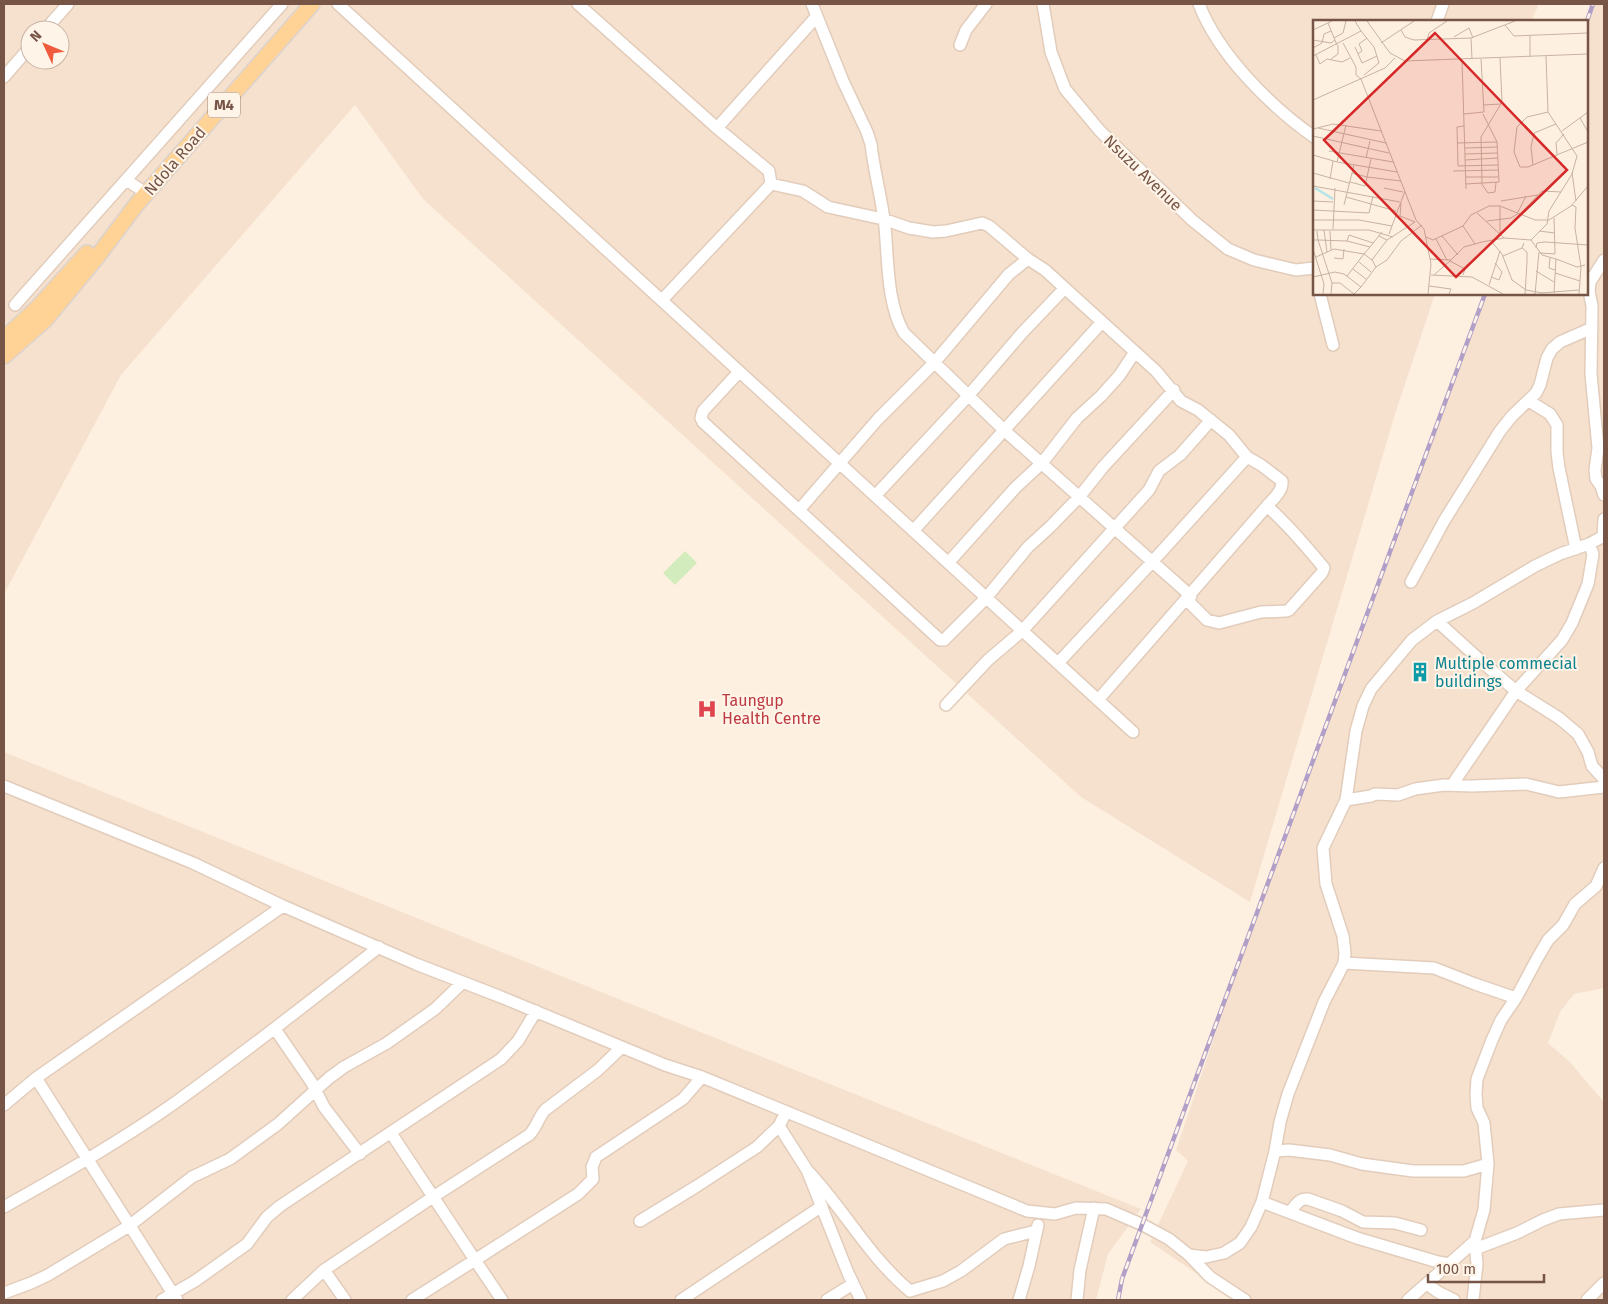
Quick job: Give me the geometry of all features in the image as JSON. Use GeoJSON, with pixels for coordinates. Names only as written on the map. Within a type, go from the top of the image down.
{"type":"FeatureCollection","features":[{"type":"Feature","properties":{"kind":"main road","name":"Ndola Road"},"geometry":{"type":"LineString","coordinates":[[141,199],[312,4]]}},
{"type":"Feature","properties":{"kind":"main road","name":"M4"},"geometry":{"type":"LineString","coordinates":[[4,339],[38,307],[89,251],[141,199]]}},
{"type":"Feature","properties":{"kind":"main road","name":"M4"},"geometry":{"type":"LineString","coordinates":[[4,356],[46,319],[97,257],[141,199]]}},
{"type":"Feature","properties":{"kind":"street"},"geometry":{"type":"LineString","coordinates":[[54,20],[68,4]]}},
{"type":"Feature","properties":{"kind":"street"},"geometry":{"type":"LineString","coordinates":[[15,305],[282,4]]}},
{"type":"Feature","properties":{"kind":"street"},"geometry":{"type":"LineString","coordinates":[[338,4],[1133,732]]}},
{"type":"Feature","properties":{"kind":"street"},"geometry":{"type":"LineString","coordinates":[[578,4],[717,128],[769,171],[771,184]]}},
{"type":"Feature","properties":{"kind":"street"},"geometry":{"type":"LineString","coordinates":[[812,4],[871,144],[883,219],[886,262],[900,326],[904,333],[1005,431],[1153,561],[1207,620],[1219,623],[1261,612],[1286,612],[1322,573],[1324,568],[1288,526],[1267,506]]}},
{"type":"Feature","properties":{"kind":"street"},"geometry":{"type":"LineString","coordinates":[[960,45],[966,30],[986,4]]}},
{"type":"Feature","properties":{"kind":"street","name":"Nsuzu Avenue"},"geometry":{"type":"LineString","coordinates":[[1044,4],[1051,52],[1065,88],[1107,138],[1192,220],[1228,249],[1254,260],[1296,270],[1313,268]]}},
{"type":"Feature","properties":{"kind":"street"},"geometry":{"type":"LineString","coordinates":[[1200,4],[1217,40],[1254,84],[1294,123],[1313,135]]}},
{"type":"Feature","properties":{"kind":"street"},"geometry":{"type":"LineString","coordinates":[[1437,20],[1443,4]]}},
{"type":"Feature","properties":{"kind":"street"},"geometry":{"type":"LineString","coordinates":[[717,128],[817,16]]}},
{"type":"Feature","properties":{"kind":"street"},"geometry":{"type":"LineString","coordinates":[[4,77],[20,59]]}},
{"type":"Feature","properties":{"kind":"street"},"geometry":{"type":"LineString","coordinates":[[126,180],[141,199]]}},
{"type":"Feature","properties":{"kind":"street"},"geometry":{"type":"LineString","coordinates":[[662,300],[771,184]]}},
{"type":"Feature","properties":{"kind":"street"},"geometry":{"type":"LineString","coordinates":[[771,184],[803,191],[828,207],[883,219],[909,228],[934,232],[982,223],[989,226],[1028,259],[1045,270],[1136,352],[1174,390],[1181,400],[1211,420],[1229,435],[1247,457],[1262,465],[1282,482],[1280,491],[1098,700]]}},
{"type":"Feature","properties":{"kind":"street"},"geometry":{"type":"LineString","coordinates":[[799,510],[884,413],[934,363],[1009,274],[1028,259]]}},
{"type":"Feature","properties":{"kind":"street"},"geometry":{"type":"LineString","coordinates":[[1604,260],[1588,278],[1592,328],[1590,359],[1598,448],[1595,470],[1596,479],[1604,495]]}},
{"type":"Feature","properties":{"kind":"street"},"geometry":{"type":"LineString","coordinates":[[875,496],[968,396],[1064,288]]}},
{"type":"Feature","properties":{"kind":"street"},"geometry":{"type":"LineString","coordinates":[[1320,295],[1333,346]]}},
{"type":"Feature","properties":{"kind":"street"},"geometry":{"type":"LineString","coordinates":[[913,531],[1102,322]]}},
{"type":"Feature","properties":{"kind":"street"},"geometry":{"type":"LineString","coordinates":[[1410,582],[1444,521],[1500,431],[1512,416],[1536,393],[1547,358],[1552,349],[1560,342],[1592,328]]}},
{"type":"Feature","properties":{"kind":"street"},"geometry":{"type":"LineString","coordinates":[[948,563],[1016,487],[1042,463],[1077,418],[1119,376],[1136,352]]}},
{"type":"Feature","properties":{"kind":"street"},"geometry":{"type":"LineString","coordinates":[[739,372],[702,411],[701,418],[940,640],[948,638],[986,598],[1028,547],[1080,496],[1103,467],[1174,390]]}},
{"type":"Feature","properties":{"kind":"street"},"geometry":{"type":"LineString","coordinates":[[1529,400],[1550,414],[1557,425],[1557,452],[1576,548]]}},
{"type":"Feature","properties":{"kind":"street"},"geometry":{"type":"LineString","coordinates":[[946,705],[988,660],[1022,631],[1149,490],[1159,471],[1180,455],[1211,420]]}},
{"type":"Feature","properties":{"kind":"street"},"geometry":{"type":"LineString","coordinates":[[1058,663],[1247,457]]}},
{"type":"Feature","properties":{"kind":"street"},"geometry":{"type":"LineString","coordinates":[[1189,1255],[1206,1257],[1224,1253],[1240,1243],[1251,1228],[1262,1202],[1288,1094],[1324,1002],[1344,963],[1343,936],[1326,884],[1323,848],[1346,800],[1356,732],[1370,689],[1412,640],[1437,621],[1473,603],[1535,566],[1604,536],[1604,519]]}},
{"type":"Feature","properties":{"kind":"street"},"geometry":{"type":"LineString","coordinates":[[1452,785],[1516,691],[1562,640],[1572,623],[1588,584],[1593,554],[1589,544]]}},
{"type":"Feature","properties":{"kind":"street"},"geometry":{"type":"LineString","coordinates":[[1437,621],[1516,691],[1559,718],[1578,734],[1588,752],[1592,766],[1604,779]]}},
{"type":"Feature","properties":{"kind":"street"},"geometry":{"type":"LineString","coordinates":[[1346,800],[1375,794],[1398,795],[1415,789],[1437,785],[1526,784],[1559,792],[1604,787]]}},
{"type":"Feature","properties":{"kind":"street"},"geometry":{"type":"LineString","coordinates":[[4,786],[193,863],[283,906],[462,983],[536,1011],[666,1065],[702,1077],[1027,1211],[1054,1214],[1076,1208],[1106,1209],[1169,1239],[1189,1255],[1210,1277],[1245,1300]]}},
{"type":"Feature","properties":{"kind":"street"},"geometry":{"type":"LineString","coordinates":[[1473,1300],[1477,1264],[1475,1245],[1484,1210],[1488,1164],[1484,1123],[1477,1108],[1478,1079],[1501,1020],[1516,998],[1548,940],[1563,925],[1575,904],[1600,885],[1604,868]]}},
{"type":"Feature","properties":{"kind":"street"},"geometry":{"type":"LineString","coordinates":[[4,1105],[36,1078],[283,906]]}},
{"type":"Feature","properties":{"kind":"street"},"geometry":{"type":"LineString","coordinates":[[4,1207],[86,1160],[175,1102],[275,1029],[379,947]]}},
{"type":"Feature","properties":{"kind":"street"},"geometry":{"type":"LineString","coordinates":[[1344,963],[1434,968],[1516,998]]}},
{"type":"Feature","properties":{"kind":"street"},"geometry":{"type":"LineString","coordinates":[[4,1293],[48,1275],[129,1226],[192,1177],[230,1160],[278,1124],[344,1067],[387,1043],[435,1009],[462,983]]}},
{"type":"Feature","properties":{"kind":"street"},"geometry":{"type":"LineString","coordinates":[[162,1300],[175,1297],[247,1244],[267,1217],[280,1206],[500,1059],[518,1042],[536,1011]]}},
{"type":"Feature","properties":{"kind":"street"},"geometry":{"type":"LineString","coordinates":[[275,1029],[303,1068],[324,1107],[360,1154]]}},
{"type":"Feature","properties":{"kind":"street"},"geometry":{"type":"LineString","coordinates":[[292,1300],[324,1270],[530,1135],[545,1110],[598,1070],[622,1047]]}},
{"type":"Feature","properties":{"kind":"street"},"geometry":{"type":"LineString","coordinates":[[412,1300],[578,1194],[593,1179],[592,1167],[596,1157],[683,1099],[702,1077]]}},
{"type":"Feature","properties":{"kind":"street"},"geometry":{"type":"LineString","coordinates":[[36,1078],[86,1160],[175,1297]]}},
{"type":"Feature","properties":{"kind":"street"},"geometry":{"type":"LineString","coordinates":[[640,1221],[757,1147],[779,1126],[786,1112]]}},
{"type":"Feature","properties":{"kind":"street"},"geometry":{"type":"LineString","coordinates":[[779,1126],[807,1170],[836,1204],[867,1246],[910,1291],[943,1281],[961,1271],[1004,1239],[1036,1231]]}},
{"type":"Feature","properties":{"kind":"street"},"geometry":{"type":"LineString","coordinates":[[391,1133],[502,1300]]}},
{"type":"Feature","properties":{"kind":"street"},"geometry":{"type":"LineString","coordinates":[[1275,1151],[1289,1150],[1330,1155],[1362,1164],[1413,1171],[1464,1171],[1488,1164]]}},
{"type":"Feature","properties":{"kind":"street"},"geometry":{"type":"LineString","coordinates":[[807,1170],[861,1300]]}},
{"type":"Feature","properties":{"kind":"street"},"geometry":{"type":"LineString","coordinates":[[1290,1212],[1300,1200],[1308,1199],[1342,1211],[1363,1222],[1395,1223],[1421,1230]]}},
{"type":"Feature","properties":{"kind":"street"},"geometry":{"type":"LineString","coordinates":[[1262,1202],[1357,1238],[1450,1264]]}},
{"type":"Feature","properties":{"kind":"street"},"geometry":{"type":"LineString","coordinates":[[681,1300],[822,1206]]}},
{"type":"Feature","properties":{"kind":"street"},"geometry":{"type":"LineString","coordinates":[[1077,1300],[1080,1270],[1094,1208]]}},
{"type":"Feature","properties":{"kind":"street"},"geometry":{"type":"LineString","coordinates":[[1408,1300],[1475,1245],[1517,1234],[1559,1214],[1604,1210]]}},
{"type":"Feature","properties":{"kind":"street"},"geometry":{"type":"LineString","coordinates":[[1019,1300],[1029,1266],[1040,1213]]}},
{"type":"Feature","properties":{"kind":"street"},"geometry":{"type":"LineString","coordinates":[[324,1270],[345,1300]]}},
{"type":"Feature","properties":{"kind":"street"},"geometry":{"type":"LineString","coordinates":[[1587,1300],[1604,1283]]}},
{"type":"Feature","properties":{"kind":"street"},"geometry":{"type":"LineString","coordinates":[[827,1300],[853,1284]]}},
{"type":"Feature","properties":{"kind":"street"},"geometry":{"type":"LineString","coordinates":[[1428,1284],[1438,1292],[1454,1300]]}},
{"type":"Feature","properties":{"kind":"shaded area"},"geometry":{"type":"Polygon","coordinates":[[[4,4],[1539,4],[1531,20],[1313,20],[1313,295],[1435,295],[1396,411],[1250,902],[1081,797],[423,199],[355,105],[121,375],[4,594],[4,4]]]}},
{"type":"Feature","properties":{"kind":"shaded area"},"geometry":{"type":"Polygon","coordinates":[[[1594,4],[1604,4],[1604,988],[1574,994],[1560,1012],[1548,1043],[1570,1062],[1603,1101],[1604,1300],[1242,1300],[1203,1278],[1150,1242],[1188,1161],[1176,1150],[1247,940],[1486,295],[1588,295],[1588,21],[1594,4]]]}},
{"type":"Feature","properties":{"kind":"shaded area"},"geometry":{"type":"Polygon","coordinates":[[[4,752],[1141,1209],[1108,1254],[1096,1300],[4,1300],[4,752]]]}},
{"type":"Feature","properties":{"kind":"green space"},"geometry":{"type":"Polygon","coordinates":[[[685,551],[697,563],[675,585],[663,573],[685,551]]]}},
{"type":"Feature","properties":{"kind":"railway"},"geometry":{"type":"LineString","coordinates":[[1587,20],[1593,4]]}},
{"type":"Feature","properties":{"kind":"railway"},"geometry":{"type":"LineString","coordinates":[[1118,1300],[1122,1279],[1485,295]]}},
{"type":"Feature","properties":{"kind":"place","name":"Multiple commecial buildings"},"geometry":{"type":"Point","coordinates":[1420,672]}},
{"type":"Feature","properties":{"kind":"place","name":"Taungup Health Centre"},"geometry":{"type":"Point","coordinates":[707,709]}}]}
